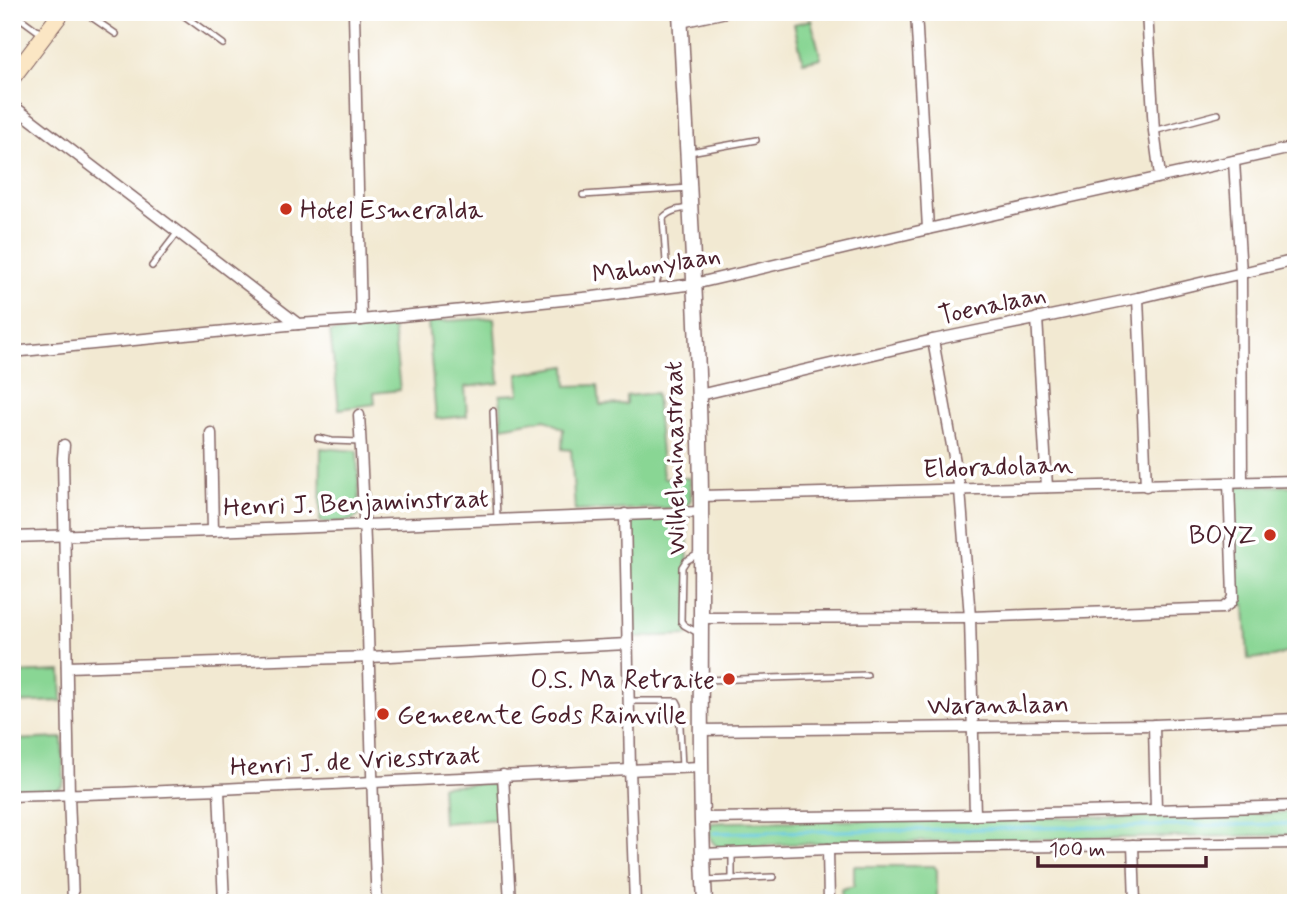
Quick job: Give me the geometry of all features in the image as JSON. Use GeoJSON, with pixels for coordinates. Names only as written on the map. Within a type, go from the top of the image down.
{"type":"FeatureCollection","features":[{"type":"Feature","properties":{"kind":"main road"},"geometry":{"type":"LineString","coordinates":[[12,78],[62,12]]}},
{"type":"Feature","properties":{"kind":"street"},"geometry":{"type":"LineString","coordinates":[[354,12],[361,320]]}},
{"type":"Feature","properties":{"kind":"street"},"geometry":{"type":"LineString","coordinates":[[680,17],[726,12]]}},
{"type":"Feature","properties":{"kind":"street"},"geometry":{"type":"LineString","coordinates":[[916,12],[928,229]]}},
{"type":"Feature","properties":{"kind":"street"},"geometry":{"type":"LineString","coordinates":[[1147,12],[1154,131],[1160,176]]}},
{"type":"Feature","properties":{"kind":"street","name":"Wilhelminastraat"},"geometry":{"type":"LineString","coordinates":[[680,17],[699,395],[700,730],[705,903]]}},
{"type":"Feature","properties":{"kind":"street"},"geometry":{"type":"LineString","coordinates":[[12,104],[298,324]]}},
{"type":"Feature","properties":{"kind":"street","name":"Mahonylaan"},"geometry":{"type":"LineString","coordinates":[[12,352],[593,298],[694,284],[1296,147]]}},
{"type":"Feature","properties":{"kind":"street"},"geometry":{"type":"LineString","coordinates":[[1234,161],[1241,273],[1241,482]]}},
{"type":"Feature","properties":{"kind":"street","name":"Toenalaan"},"geometry":{"type":"LineString","coordinates":[[699,395],[933,340],[1138,298],[1296,260]]}},
{"type":"Feature","properties":{"kind":"street"},"geometry":{"type":"LineString","coordinates":[[1138,298],[1146,485]]}},
{"type":"Feature","properties":{"kind":"street"},"geometry":{"type":"LineString","coordinates":[[1037,318],[1046,487]]}},
{"type":"Feature","properties":{"kind":"street"},"geometry":{"type":"LineString","coordinates":[[933,340],[960,490],[970,617],[975,814]]}},
{"type":"Feature","properties":{"kind":"street"},"geometry":{"type":"LineString","coordinates":[[359,415],[377,903]]}},
{"type":"Feature","properties":{"kind":"street"},"geometry":{"type":"LineString","coordinates":[[211,433],[213,531]]}},
{"type":"Feature","properties":{"kind":"street"},"geometry":{"type":"LineString","coordinates":[[64,445],[69,795],[74,903]]}},
{"type":"Feature","properties":{"kind":"street","name":"Eldoradolaan"},"geometry":{"type":"LineString","coordinates":[[701,496],[1296,481]]}},
{"type":"Feature","properties":{"kind":"street"},"geometry":{"type":"LineString","coordinates":[[700,618],[970,617],[1223,608],[1233,597],[1228,483]]}},
{"type":"Feature","properties":{"kind":"street","name":"Henri J. Benjaminstraat"},"geometry":{"type":"LineString","coordinates":[[12,537],[701,512]]}},
{"type":"Feature","properties":{"kind":"street"},"geometry":{"type":"LineString","coordinates":[[625,514],[635,903]]}},
{"type":"Feature","properties":{"kind":"street"},"geometry":{"type":"LineString","coordinates":[[67,667],[370,657],[627,644]]}},
{"type":"Feature","properties":{"kind":"street","name":"Waranalaan"},"geometry":{"type":"LineString","coordinates":[[700,730],[972,728],[1296,719]]}},
{"type":"Feature","properties":{"kind":"street"},"geometry":{"type":"LineString","coordinates":[[1154,724],[1156,810]]}},
{"type":"Feature","properties":{"kind":"street","name":"Henri J. de Vriesstraat"},"geometry":{"type":"LineString","coordinates":[[12,796],[219,790],[701,767]]}},
{"type":"Feature","properties":{"kind":"street"},"geometry":{"type":"LineString","coordinates":[[503,775],[510,903]]}},
{"type":"Feature","properties":{"kind":"street"},"geometry":{"type":"LineString","coordinates":[[219,790],[224,903]]}},
{"type":"Feature","properties":{"kind":"street"},"geometry":{"type":"LineString","coordinates":[[702,818],[1296,806]]}},
{"type":"Feature","properties":{"kind":"street"},"geometry":{"type":"LineString","coordinates":[[702,854],[828,849],[1296,843]]}},
{"type":"Feature","properties":{"kind":"street"},"geometry":{"type":"LineString","coordinates":[[1133,845],[1135,903]]}},
{"type":"Feature","properties":{"kind":"street"},"geometry":{"type":"LineString","coordinates":[[828,849],[829,903]]}},
{"type":"Feature","properties":{"kind":"lane"},"geometry":{"type":"LineString","coordinates":[[12,12],[44,36]]}},
{"type":"Feature","properties":{"kind":"lane"},"geometry":{"type":"LineString","coordinates":[[84,12],[116,34]]}},
{"type":"Feature","properties":{"kind":"lane"},"geometry":{"type":"LineString","coordinates":[[179,12],[223,44]]}},
{"type":"Feature","properties":{"kind":"lane"},"geometry":{"type":"LineString","coordinates":[[1154,131],[1217,114]]}},
{"type":"Feature","properties":{"kind":"lane"},"geometry":{"type":"LineString","coordinates":[[687,152],[756,140]]}},
{"type":"Feature","properties":{"kind":"lane"},"geometry":{"type":"LineString","coordinates":[[583,195],[689,188]]}},
{"type":"Feature","properties":{"kind":"lane"},"geometry":{"type":"LineString","coordinates":[[656,289],[657,277],[666,262],[663,218],[676,210],[690,208]]}},
{"type":"Feature","properties":{"kind":"lane"},"geometry":{"type":"LineString","coordinates":[[152,266],[178,232]]}},
{"type":"Feature","properties":{"kind":"lane"},"geometry":{"type":"LineString","coordinates":[[12,302],[16,305],[12,312]]}},
{"type":"Feature","properties":{"kind":"lane"},"geometry":{"type":"LineString","coordinates":[[493,411],[497,519]]}},
{"type":"Feature","properties":{"kind":"lane"},"geometry":{"type":"LineString","coordinates":[[318,438],[361,442]]}},
{"type":"Feature","properties":{"kind":"lane"},"geometry":{"type":"LineString","coordinates":[[700,635],[681,621],[682,567],[686,561],[701,553]]}},
{"type":"Feature","properties":{"kind":"lane"},"geometry":{"type":"LineString","coordinates":[[701,680],[867,675]]}},
{"type":"Feature","properties":{"kind":"lane"},"geometry":{"type":"LineString","coordinates":[[628,701],[677,701],[682,768]]}},
{"type":"Feature","properties":{"kind":"lane"},"geometry":{"type":"LineString","coordinates":[[732,853],[732,879]]}},
{"type":"Feature","properties":{"kind":"lane"},"geometry":{"type":"LineString","coordinates":[[704,881],[773,877]]}},
{"type":"Feature","properties":{"kind":"green space"},"geometry":{"type":"Polygon","coordinates":[[[811,20],[821,58],[803,62],[794,24],[811,20]]]}},
{"type":"Feature","properties":{"kind":"green space"},"geometry":{"type":"Polygon","coordinates":[[[494,318],[499,383],[465,387],[467,416],[436,419],[428,322],[494,318]]]}},
{"type":"Feature","properties":{"kind":"green space"},"geometry":{"type":"Polygon","coordinates":[[[393,326],[400,390],[374,393],[375,404],[339,409],[330,332],[393,326]]]}},
{"type":"Feature","properties":{"kind":"green space"},"geometry":{"type":"Polygon","coordinates":[[[566,366],[567,386],[598,385],[600,405],[626,404],[626,396],[656,393],[663,478],[690,478],[689,504],[676,508],[575,511],[571,450],[562,449],[563,429],[545,419],[502,427],[500,395],[519,394],[518,374],[566,366]]]}},
{"type":"Feature","properties":{"kind":"green space"},"geometry":{"type":"Polygon","coordinates":[[[321,448],[357,451],[360,514],[352,520],[320,522],[321,448]]]}},
{"type":"Feature","properties":{"kind":"green space"},"geometry":{"type":"Polygon","coordinates":[[[1296,486],[1296,649],[1274,657],[1248,659],[1245,605],[1236,604],[1233,494],[1235,488],[1296,486]]]}},
{"type":"Feature","properties":{"kind":"green space"},"geometry":{"type":"Polygon","coordinates":[[[687,518],[689,635],[633,637],[631,519],[687,518]]]}},
{"type":"Feature","properties":{"kind":"green space"},"geometry":{"type":"Polygon","coordinates":[[[61,671],[62,701],[12,703],[12,673],[61,671]]]}},
{"type":"Feature","properties":{"kind":"green space"},"geometry":{"type":"Polygon","coordinates":[[[62,738],[64,782],[61,787],[12,791],[12,740],[62,738]]]}},
{"type":"Feature","properties":{"kind":"green space"},"geometry":{"type":"Polygon","coordinates":[[[486,783],[497,786],[501,791],[501,819],[443,823],[441,786],[486,783]]]}},
{"type":"Feature","properties":{"kind":"green space"},"geometry":{"type":"Polygon","coordinates":[[[1296,812],[1296,835],[791,844],[721,848],[712,841],[709,828],[712,823],[730,822],[1296,812]]]}},
{"type":"Feature","properties":{"kind":"green space"},"geometry":{"type":"Polygon","coordinates":[[[854,866],[934,866],[937,870],[937,903],[842,903],[841,889],[854,886],[854,866]]]}},
{"type":"Feature","properties":{"kind":"waterway"},"geometry":{"type":"LineString","coordinates":[[714,833],[1296,824]]}},
{"type":"Feature","properties":{"kind":"place","name":"Hotel Esmeralda"},"geometry":{"type":"Point","coordinates":[286,209]}},
{"type":"Feature","properties":{"kind":"place","name":"BOYZ"},"geometry":{"type":"Point","coordinates":[1270,535]}},
{"type":"Feature","properties":{"kind":"place","name":"O.S. Ma Retraite"},"geometry":{"type":"Point","coordinates":[729,679]}},
{"type":"Feature","properties":{"kind":"place","name":"Gemeente Gods Rainville"},"geometry":{"type":"Point","coordinates":[383,714]}}]}
